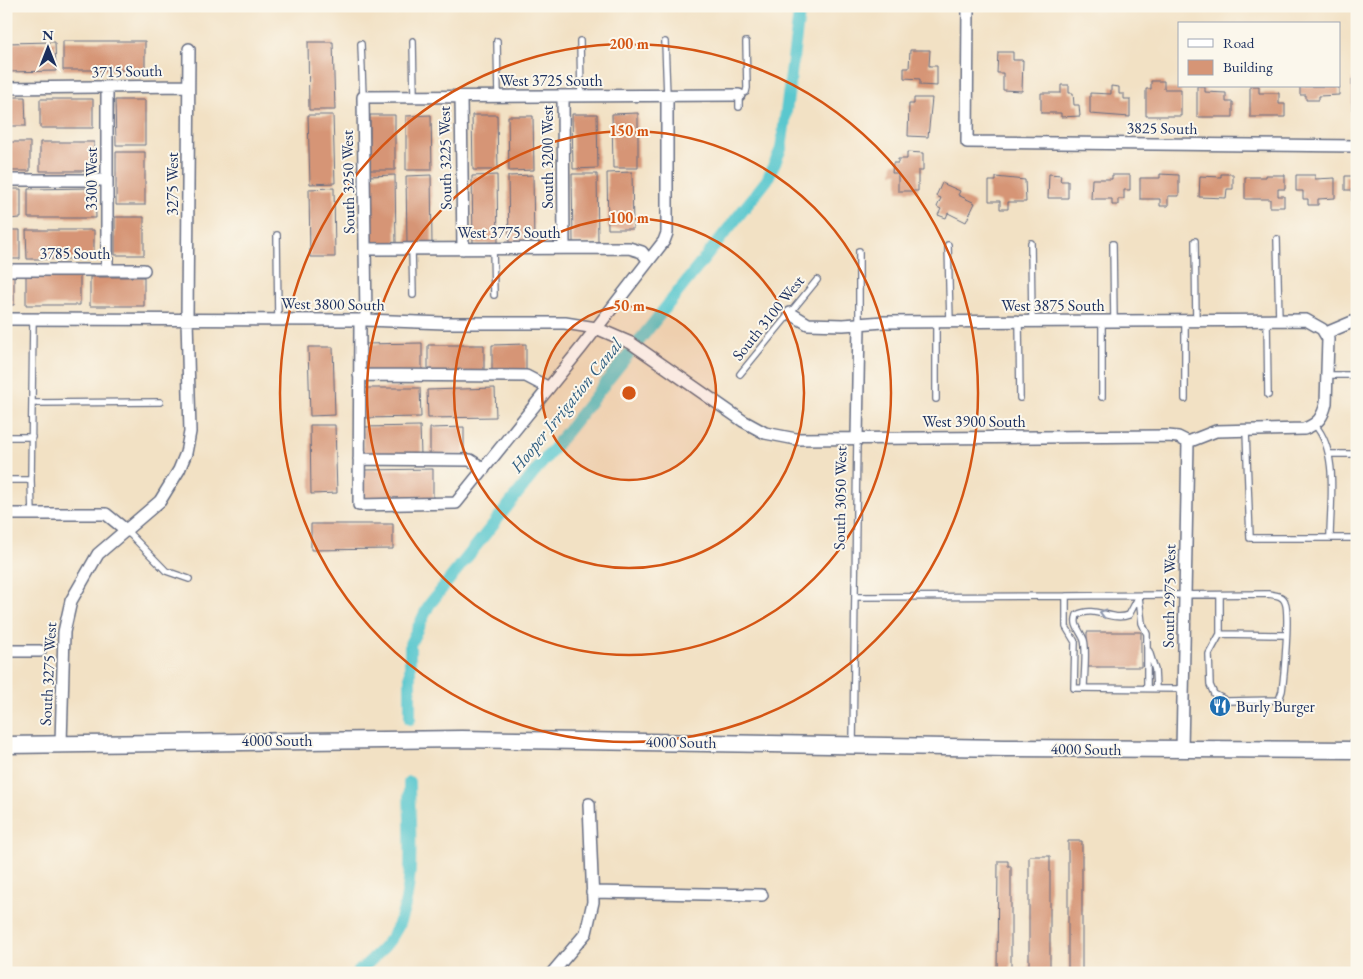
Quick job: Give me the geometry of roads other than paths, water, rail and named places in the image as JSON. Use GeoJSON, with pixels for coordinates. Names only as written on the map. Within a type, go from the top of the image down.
{"type":"FeatureCollection","features":[{"type":"Feature","properties":{"kind":"main road","name":"4000 South"},"geometry":{"type":"LineString","coordinates":[[6,745],[472,739],[1182,750],[1357,750]]}},
{"type":"Feature","properties":{"kind":"street","name":"3825 South"},"geometry":{"type":"LineString","coordinates":[[968,6],[967,142],[1357,146]]}},
{"type":"Feature","properties":{"kind":"street","name":"3275 West"},"geometry":{"type":"LineString","coordinates":[[187,319],[189,49]]}},
{"type":"Feature","properties":{"kind":"street","name":"3715 South"},"geometry":{"type":"LineString","coordinates":[[6,88],[188,86]]}},
{"type":"Feature","properties":{"kind":"street","name":"3300 West"},"geometry":{"type":"LineString","coordinates":[[107,88],[107,270]]}},
{"type":"Feature","properties":{"kind":"street","name":"South 3200 West"},"geometry":{"type":"LineString","coordinates":[[563,96],[564,248]]}},
{"type":"Feature","properties":{"kind":"street","name":"West 3725 South"},"geometry":{"type":"LineString","coordinates":[[363,98],[666,96],[739,101]]}},
{"type":"Feature","properties":{"kind":"street"},"geometry":{"type":"LineString","coordinates":[[359,459],[470,460],[484,469],[664,241],[667,233],[666,96]]}},
{"type":"Feature","properties":{"kind":"street","name":"South 3225 West"},"geometry":{"type":"LineString","coordinates":[[461,97],[463,248]]}},
{"type":"Feature","properties":{"kind":"street","name":"South 3250 West"},"geometry":{"type":"LineString","coordinates":[[363,98],[365,249],[360,375],[359,505],[456,503],[484,469]]}},
{"type":"Feature","properties":{"kind":"street"},"geometry":{"type":"LineString","coordinates":[[6,180],[107,180]]}},
{"type":"Feature","properties":{"kind":"street","name":"West 3775 South"},"geometry":{"type":"LineString","coordinates":[[365,249],[629,248],[642,252],[648,260]]}},
{"type":"Feature","properties":{"kind":"street","name":"3785 South"},"geometry":{"type":"LineString","coordinates":[[6,270],[144,270]]}},
{"type":"Feature","properties":{"kind":"street","name":"West 3875 South"},"geometry":{"type":"LineString","coordinates":[[790,313],[808,324],[1306,320],[1322,329]]}},
{"type":"Feature","properties":{"kind":"street","name":"West 3800 South"},"geometry":{"type":"LineString","coordinates":[[6,319],[363,320],[444,323],[565,323],[596,328],[631,343],[653,357]]}},
{"type":"Feature","properties":{"kind":"street","name":"South 3275 West"},"geometry":{"type":"LineString","coordinates":[[61,744],[64,632],[71,601],[98,554],[160,501],[179,470],[186,453],[191,413],[187,319]]}},
{"type":"Feature","properties":{"kind":"street"},"geometry":{"type":"LineString","coordinates":[[1188,442],[1198,436],[1216,431],[1304,429],[1315,425],[1324,413],[1327,375],[1328,339],[1322,329],[1357,320]]}},
{"type":"Feature","properties":{"kind":"street","name":"South 3050 West"},"geometry":{"type":"LineString","coordinates":[[857,438],[859,324]]}},
{"type":"Feature","properties":{"kind":"street","name":"West 3900 South"},"geometry":{"type":"LineString","coordinates":[[653,357],[743,421],[765,433],[796,439],[1168,436],[1178,437],[1188,442]]}},
{"type":"Feature","properties":{"kind":"street"},"geometry":{"type":"LineString","coordinates":[[360,375],[526,376],[549,388]]}},
{"type":"Feature","properties":{"kind":"street","name":"South 2975 West"},"geometry":{"type":"LineString","coordinates":[[1182,750],[1188,442]]}},
{"type":"Feature","properties":{"kind":"street"},"geometry":{"type":"LineString","coordinates":[[6,514],[106,514],[127,531]]}},
{"type":"Feature","properties":{"kind":"street"},"geometry":{"type":"LineString","coordinates":[[6,651],[40,651]]}},
{"type":"Feature","properties":{"kind":"street"},"geometry":{"type":"LineString","coordinates":[[552,973],[586,933],[592,902],[589,804]]}},
{"type":"Feature","properties":{"kind":"street"},"geometry":{"type":"LineString","coordinates":[[592,892],[762,895]]}},
{"type":"Feature","properties":{"kind":"lane"},"geometry":{"type":"LineString","coordinates":[[413,41],[414,97]]}},
{"type":"Feature","properties":{"kind":"lane"},"geometry":{"type":"LineString","coordinates":[[497,41],[498,97]]}},
{"type":"Feature","properties":{"kind":"lane"},"geometry":{"type":"LineString","coordinates":[[580,41],[581,96]]}},
{"type":"Feature","properties":{"kind":"lane"},"geometry":{"type":"LineString","coordinates":[[665,42],[666,96]]}},
{"type":"Feature","properties":{"kind":"lane"},"geometry":{"type":"LineString","coordinates":[[739,101],[746,92],[746,42]]}},
{"type":"Feature","properties":{"kind":"lane","name":"South 3250 West"},"geometry":{"type":"LineString","coordinates":[[361,44],[363,98]]}},
{"type":"Feature","properties":{"kind":"lane"},"geometry":{"type":"LineString","coordinates":[[277,235],[278,320]]}},
{"type":"Feature","properties":{"kind":"lane"},"geometry":{"type":"LineString","coordinates":[[1268,395],[1277,239]]}},
{"type":"Feature","properties":{"kind":"lane"},"geometry":{"type":"LineString","coordinates":[[1185,399],[1195,241]]}},
{"type":"Feature","properties":{"kind":"lane"},"geometry":{"type":"LineString","coordinates":[[1031,243],[1032,322]]}},
{"type":"Feature","properties":{"kind":"lane"},"geometry":{"type":"LineString","coordinates":[[1102,397],[1113,244]]}},
{"type":"Feature","properties":{"kind":"lane"},"geometry":{"type":"LineString","coordinates":[[948,245],[950,322]]}},
{"type":"Feature","properties":{"kind":"lane"},"geometry":{"type":"LineString","coordinates":[[493,248],[494,295]]}},
{"type":"Feature","properties":{"kind":"lane"},"geometry":{"type":"LineString","coordinates":[[412,249],[413,295]]}},
{"type":"Feature","properties":{"kind":"lane","name":"South 3050 West"},"geometry":{"type":"LineString","coordinates":[[859,250],[859,324]]}},
{"type":"Feature","properties":{"kind":"lane","name":"South 3100 West"},"geometry":{"type":"LineString","coordinates":[[740,374],[817,280]]}},
{"type":"Feature","properties":{"kind":"lane"},"geometry":{"type":"LineString","coordinates":[[32,514],[33,319]]}},
{"type":"Feature","properties":{"kind":"lane"},"geometry":{"type":"LineString","coordinates":[[1019,322],[1020,398]]}},
{"type":"Feature","properties":{"kind":"lane"},"geometry":{"type":"LineString","coordinates":[[936,323],[936,399]]}},
{"type":"Feature","properties":{"kind":"lane"},"geometry":{"type":"LineString","coordinates":[[1327,375],[1357,374]]}},
{"type":"Feature","properties":{"kind":"lane"},"geometry":{"type":"LineString","coordinates":[[32,403],[160,402]]}},
{"type":"Feature","properties":{"kind":"lane"},"geometry":{"type":"LineString","coordinates":[[1315,425],[1326,439],[1330,454],[1330,538]]}},
{"type":"Feature","properties":{"kind":"lane"},"geometry":{"type":"LineString","coordinates":[[1246,430],[1250,538],[1357,538]]}},
{"type":"Feature","properties":{"kind":"lane"},"geometry":{"type":"LineString","coordinates":[[6,437],[32,438]]}},
{"type":"Feature","properties":{"kind":"lane","name":"South 3050 West"},"geometry":{"type":"LineString","coordinates":[[853,745],[857,438]]}},
{"type":"Feature","properties":{"kind":"lane"},"geometry":{"type":"LineString","coordinates":[[1330,454],[1357,454]]}},
{"type":"Feature","properties":{"kind":"lane"},"geometry":{"type":"LineString","coordinates":[[6,480],[31,480]]}},
{"type":"Feature","properties":{"kind":"lane"},"geometry":{"type":"LineString","coordinates":[[127,531],[166,571],[189,580]]}},
{"type":"Feature","properties":{"kind":"lane"},"geometry":{"type":"LineString","coordinates":[[855,597],[1268,594],[1281,597],[1286,603],[1286,635],[1281,698],[1275,701],[1236,702],[1218,698],[1210,685],[1209,654],[1220,634],[1220,595]]}},
{"type":"Feature","properties":{"kind":"lane"},"geometry":{"type":"LineString","coordinates":[[1066,596],[1066,627],[1075,642],[1074,688],[1184,689]]}},
{"type":"Feature","properties":{"kind":"lane"},"geometry":{"type":"LineString","coordinates":[[1139,596],[1142,623],[1147,634],[1146,688]]}},
{"type":"Feature","properties":{"kind":"lane"},"geometry":{"type":"LineString","coordinates":[[1084,688],[1084,640],[1077,626],[1077,615],[1084,611],[1092,610],[1123,617],[1129,615],[1139,596]]}},
{"type":"Feature","properties":{"kind":"lane"},"geometry":{"type":"LineString","coordinates":[[1220,634],[1286,635]]}},
{"type":"Feature","properties":{"kind":"lane"},"geometry":{"type":"LineString","coordinates":[[1147,646],[1155,670],[1156,688]]}},
{"type":"Feature","properties":{"kind":"waterway","name":"Hooper Irrigation Canal"},"geometry":{"type":"LineString","coordinates":[[410,719],[410,644],[429,605],[767,180],[781,149],[800,6]]}},
{"type":"Feature","properties":{"kind":"waterway","name":"Hooper Irrigation Canal"},"geometry":{"type":"LineString","coordinates":[[357,973],[388,942],[403,914],[407,896],[410,858],[409,782]]}},
{"type":"Feature","properties":{"kind":"place","name":"Burly Burger"},"geometry":{"type":"Point","coordinates":[1220,706]}}]}
